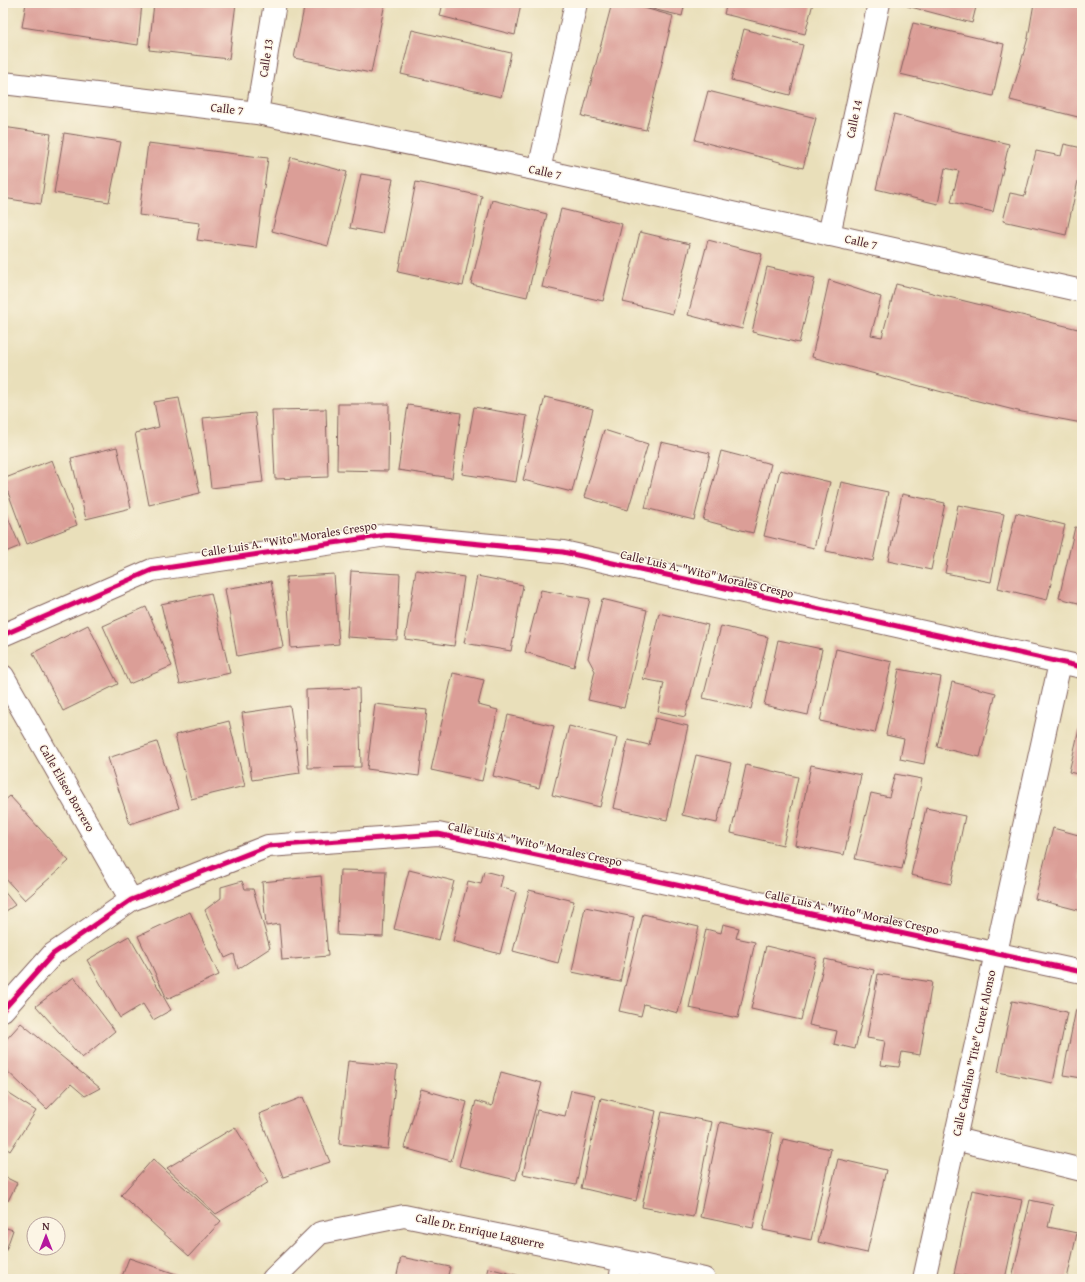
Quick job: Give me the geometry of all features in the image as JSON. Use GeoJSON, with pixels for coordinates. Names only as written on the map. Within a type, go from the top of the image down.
{"type":"FeatureCollection","features":[{"type":"Feature","properties":{"kind":"street","name":"Calle 13"},"geometry":{"type":"LineString","coordinates":[[257,113],[275,3]]}},
{"type":"Feature","properties":{"kind":"street"},"geometry":{"type":"LineString","coordinates":[[539,170],[576,3]]}},
{"type":"Feature","properties":{"kind":"street","name":"Calle 14"},"geometry":{"type":"LineString","coordinates":[[829,235],[879,3]]}},
{"type":"Feature","properties":{"kind":"street","name":"Calle 7"},"geometry":{"type":"LineString","coordinates":[[3,83],[257,113],[539,170],[1082,291]]}},
{"type":"Feature","properties":{"kind":"street","name":"Calle Luis A. \"Wito\" Morales Crespo"},"geometry":{"type":"LineString","coordinates":[[3,635],[152,570],[387,535],[563,552],[1082,667]]}},
{"type":"Feature","properties":{"kind":"street","name":"Calle Catalino \"Tite\" Curet Alonso"},"geometry":{"type":"LineString","coordinates":[[924,1279],[1060,663]]}},
{"type":"Feature","properties":{"kind":"street","name":"Calle Eliseo Borrero"},"geometry":{"type":"LineString","coordinates":[[3,676],[130,900]]}},
{"type":"Feature","properties":{"kind":"street","name":"Calle Luis A. \"Wito\" Morales Crespo"},"geometry":{"type":"LineString","coordinates":[[3,1010],[53,954],[130,900],[268,846],[438,834],[1082,972]]}},
{"type":"Feature","properties":{"kind":"street"},"geometry":{"type":"LineString","coordinates":[[955,1139],[1082,1170]]}},
{"type":"Feature","properties":{"kind":"street","name":"Calle Dr. Enrique Laguerre"},"geometry":{"type":"LineString","coordinates":[[273,1279],[320,1233],[404,1216],[622,1270],[704,1279]]}},
{"type":"Feature","properties":{"kind":"building"},"geometry":{"type":"Polygon","coordinates":[[[26,3],[142,3],[138,45],[22,27],[26,3]]]}},
{"type":"Feature","properties":{"kind":"building"},"geometry":{"type":"Polygon","coordinates":[[[154,3],[236,3],[229,59],[149,50],[154,3]]]}},
{"type":"Feature","properties":{"kind":"building"},"geometry":{"type":"Polygon","coordinates":[[[305,3],[312,6],[312,3],[385,3],[371,73],[294,58],[305,3]]]}},
{"type":"Feature","properties":{"kind":"building"},"geometry":{"type":"Polygon","coordinates":[[[443,3],[521,3],[515,35],[440,16],[443,3]]]}},
{"type":"Feature","properties":{"kind":"building"},"geometry":{"type":"Polygon","coordinates":[[[612,3],[626,3],[673,16],[646,130],[582,116],[612,3]]]}},
{"type":"Feature","properties":{"kind":"building"},"geometry":{"type":"Polygon","coordinates":[[[627,3],[685,3],[682,16],[627,3]]]}},
{"type":"Feature","properties":{"kind":"building"},"geometry":{"type":"Polygon","coordinates":[[[727,3],[813,3],[805,34],[724,14],[727,3]]]}},
{"type":"Feature","properties":{"kind":"building"},"geometry":{"type":"Polygon","coordinates":[[[908,3],[977,3],[972,23],[907,6],[908,3]]]}},
{"type":"Feature","properties":{"kind":"building"},"geometry":{"type":"Polygon","coordinates":[[[1034,3],[1082,3],[1082,118],[1010,100],[1028,38],[1034,3]]]}},
{"type":"Feature","properties":{"kind":"building"},"geometry":{"type":"Polygon","coordinates":[[[913,23],[1004,44],[993,96],[900,74],[913,23]]]}},
{"type":"Feature","properties":{"kind":"building"},"geometry":{"type":"Polygon","coordinates":[[[744,29],[803,45],[790,95],[731,80],[744,29]]]}},
{"type":"Feature","properties":{"kind":"building"},"geometry":{"type":"Polygon","coordinates":[[[412,30],[511,53],[501,97],[401,74],[412,30]]]}},
{"type":"Feature","properties":{"kind":"building"},"geometry":{"type":"Polygon","coordinates":[[[708,91],[816,118],[803,168],[695,140],[708,91]]]}},
{"type":"Feature","properties":{"kind":"building"},"geometry":{"type":"Polygon","coordinates":[[[894,114],[954,131],[1009,144],[993,212],[951,202],[959,171],[945,168],[938,204],[876,189],[894,114]]]}},
{"type":"Feature","properties":{"kind":"building"},"geometry":{"type":"Polygon","coordinates":[[[3,127],[51,134],[41,204],[3,198],[3,127]]]}},
{"type":"Feature","properties":{"kind":"building"},"geometry":{"type":"Polygon","coordinates":[[[64,133],[121,142],[109,202],[54,193],[64,133]]]}},
{"type":"Feature","properties":{"kind":"building"},"geometry":{"type":"Polygon","coordinates":[[[148,143],[268,158],[256,248],[197,240],[200,223],[139,215],[148,143]]]}},
{"type":"Feature","properties":{"kind":"building"},"geometry":{"type":"Polygon","coordinates":[[[1064,144],[1082,148],[1082,163],[1066,235],[1003,221],[1010,193],[1025,196],[1036,151],[1061,156],[1064,144]]]}},
{"type":"Feature","properties":{"kind":"building"},"geometry":{"type":"Polygon","coordinates":[[[291,157],[347,172],[328,246],[272,231],[291,157]]]}},
{"type":"Feature","properties":{"kind":"building"},"geometry":{"type":"Polygon","coordinates":[[[361,174],[393,179],[382,234],[350,228],[361,174]]]}},
{"type":"Feature","properties":{"kind":"building"},"geometry":{"type":"Polygon","coordinates":[[[416,182],[482,196],[463,286],[398,272],[416,182]]]}},
{"type":"Feature","properties":{"kind":"building"},"geometry":{"type":"Polygon","coordinates":[[[492,200],[547,214],[527,297],[471,284],[492,200]]]}},
{"type":"Feature","properties":{"kind":"building"},"geometry":{"type":"Polygon","coordinates":[[[561,209],[622,224],[603,301],[542,287],[561,209]]]}},
{"type":"Feature","properties":{"kind":"building"},"geometry":{"type":"Polygon","coordinates":[[[640,232],[690,244],[673,314],[623,302],[640,232]]]}},
{"type":"Feature","properties":{"kind":"building"},"geometry":{"type":"Polygon","coordinates":[[[708,240],[762,254],[742,329],[688,315],[708,240]]]}},
{"type":"Feature","properties":{"kind":"building"},"geometry":{"type":"Polygon","coordinates":[[[767,267],[815,278],[799,343],[752,332],[767,267]]]}},
{"type":"Feature","properties":{"kind":"building"},"geometry":{"type":"Polygon","coordinates":[[[829,280],[881,297],[871,335],[882,337],[896,284],[1082,330],[1082,423],[1022,412],[812,357],[829,280]]]}},
{"type":"Feature","properties":{"kind":"building"},"geometry":{"type":"Polygon","coordinates":[[[545,397],[593,409],[572,492],[523,480],[545,397]]]}},
{"type":"Feature","properties":{"kind":"building"},"geometry":{"type":"Polygon","coordinates":[[[179,398],[200,493],[149,505],[135,433],[159,427],[154,402],[179,398]]]}},
{"type":"Feature","properties":{"kind":"building"},"geometry":{"type":"Polygon","coordinates":[[[338,404],[389,404],[388,471],[337,470],[338,404]]]}},
{"type":"Feature","properties":{"kind":"building"},"geometry":{"type":"Polygon","coordinates":[[[408,405],[461,413],[452,478],[398,470],[408,405]]]}},
{"type":"Feature","properties":{"kind":"building"},"geometry":{"type":"Polygon","coordinates":[[[474,407],[527,416],[516,482],[462,474],[474,407]]]}},
{"type":"Feature","properties":{"kind":"building"},"geometry":{"type":"Polygon","coordinates":[[[326,409],[328,477],[275,479],[272,410],[326,409]]]}},
{"type":"Feature","properties":{"kind":"building"},"geometry":{"type":"Polygon","coordinates":[[[255,413],[263,482],[211,488],[203,418],[255,413]]]}},
{"type":"Feature","properties":{"kind":"building"},"geometry":{"type":"Polygon","coordinates":[[[604,430],[648,444],[628,510],[584,497],[604,430]]]}},
{"type":"Feature","properties":{"kind":"building"},"geometry":{"type":"Polygon","coordinates":[[[661,442],[710,453],[694,520],[645,508],[661,442]]]}},
{"type":"Feature","properties":{"kind":"building"},"geometry":{"type":"Polygon","coordinates":[[[117,447],[131,508],[86,519],[71,458],[117,447]]]}},
{"type":"Feature","properties":{"kind":"building"},"geometry":{"type":"Polygon","coordinates":[[[721,451],[771,464],[753,533],[703,520],[721,451]]]}},
{"type":"Feature","properties":{"kind":"building"},"geometry":{"type":"Polygon","coordinates":[[[52,460],[77,525],[27,544],[3,479],[52,460]]]}},
{"type":"Feature","properties":{"kind":"building"},"geometry":{"type":"Polygon","coordinates":[[[780,470],[830,482],[814,548],[764,536],[780,470]]]}},
{"type":"Feature","properties":{"kind":"building"},"geometry":{"type":"Polygon","coordinates":[[[841,482],[888,492],[873,561],[826,551],[841,482]]]}},
{"type":"Feature","properties":{"kind":"building"},"geometry":{"type":"Polygon","coordinates":[[[902,494],[945,503],[931,570],[888,561],[902,494]]]}},
{"type":"Feature","properties":{"kind":"building"},"geometry":{"type":"Polygon","coordinates":[[[958,505],[1004,514],[991,582],[945,573],[958,505]]]}},
{"type":"Feature","properties":{"kind":"building"},"geometry":{"type":"Polygon","coordinates":[[[3,506],[20,546],[3,553],[3,506]]]}},
{"type":"Feature","properties":{"kind":"building"},"geometry":{"type":"Polygon","coordinates":[[[1016,513],[1065,525],[1047,600],[998,588],[1016,513]]]}},
{"type":"Feature","properties":{"kind":"building"},"geometry":{"type":"Polygon","coordinates":[[[1075,527],[1082,528],[1082,604],[1059,598],[1075,527]]]}},
{"type":"Feature","properties":{"kind":"building"},"geometry":{"type":"Polygon","coordinates":[[[416,570],[464,577],[454,646],[405,639],[416,570]]]}},
{"type":"Feature","properties":{"kind":"building"},"geometry":{"type":"Polygon","coordinates":[[[351,571],[400,574],[397,640],[347,637],[351,571]]]}},
{"type":"Feature","properties":{"kind":"building"},"geometry":{"type":"Polygon","coordinates":[[[334,574],[339,644],[291,648],[286,577],[334,574]]]}},
{"type":"Feature","properties":{"kind":"building"},"geometry":{"type":"Polygon","coordinates":[[[477,576],[523,585],[511,651],[464,643],[477,576]]]}},
{"type":"Feature","properties":{"kind":"building"},"geometry":{"type":"Polygon","coordinates":[[[271,581],[283,647],[237,656],[225,589],[271,581]]]}},
{"type":"Feature","properties":{"kind":"building"},"geometry":{"type":"Polygon","coordinates":[[[541,590],[590,599],[574,667],[525,652],[541,590]]]}},
{"type":"Feature","properties":{"kind":"building"},"geometry":{"type":"Polygon","coordinates":[[[211,593],[230,673],[180,684],[161,604],[211,593]]]}},
{"type":"Feature","properties":{"kind":"building"},"geometry":{"type":"Polygon","coordinates":[[[602,599],[647,610],[624,708],[588,700],[595,671],[588,658],[602,599]]]}},
{"type":"Feature","properties":{"kind":"building"},"geometry":{"type":"Polygon","coordinates":[[[146,607],[172,666],[129,684],[103,626],[146,607]]]}},
{"type":"Feature","properties":{"kind":"building"},"geometry":{"type":"Polygon","coordinates":[[[659,613],[708,625],[685,717],[658,711],[664,683],[643,679],[659,613]]]}},
{"type":"Feature","properties":{"kind":"building"},"geometry":{"type":"Polygon","coordinates":[[[88,625],[118,684],[63,711],[33,653],[88,625]]]}},
{"type":"Feature","properties":{"kind":"building"},"geometry":{"type":"Polygon","coordinates":[[[721,626],[768,637],[751,709],[703,698],[721,626]]]}},
{"type":"Feature","properties":{"kind":"building"},"geometry":{"type":"Polygon","coordinates":[[[778,640],[822,649],[808,715],[764,705],[778,640]]]}},
{"type":"Feature","properties":{"kind":"building"},"geometry":{"type":"Polygon","coordinates":[[[836,649],[892,662],[875,733],[820,721],[836,649]]]}},
{"type":"Feature","properties":{"kind":"building"},"geometry":{"type":"Polygon","coordinates":[[[899,669],[941,677],[924,764],[900,759],[904,739],[886,735],[899,669]]]}},
{"type":"Feature","properties":{"kind":"building"},"geometry":{"type":"Polygon","coordinates":[[[453,673],[484,680],[478,705],[498,710],[482,781],[431,770],[453,673]]]}},
{"type":"Feature","properties":{"kind":"building"},"geometry":{"type":"Polygon","coordinates":[[[952,682],[996,693],[980,757],[937,747],[952,682]]]}},
{"type":"Feature","properties":{"kind":"building"},"geometry":{"type":"Polygon","coordinates":[[[359,688],[361,767],[308,768],[306,690],[359,688]]]}},
{"type":"Feature","properties":{"kind":"building"},"geometry":{"type":"Polygon","coordinates":[[[375,704],[427,710],[419,776],[367,769],[375,704]]]}},
{"type":"Feature","properties":{"kind":"building"},"geometry":{"type":"Polygon","coordinates":[[[290,706],[300,773],[252,780],[242,713],[290,706]]]}},
{"type":"Feature","properties":{"kind":"building"},"geometry":{"type":"Polygon","coordinates":[[[508,715],[554,726],[539,788],[493,776],[508,715]]]}},
{"type":"Feature","properties":{"kind":"building"},"geometry":{"type":"Polygon","coordinates":[[[655,718],[688,726],[667,820],[613,808],[628,740],[649,745],[655,718]]]}},
{"type":"Feature","properties":{"kind":"building"},"geometry":{"type":"Polygon","coordinates":[[[229,721],[245,786],[191,799],[175,735],[229,721]]]}},
{"type":"Feature","properties":{"kind":"building"},"geometry":{"type":"Polygon","coordinates":[[[1082,721],[1082,775],[1069,772],[1082,721]]]}},
{"type":"Feature","properties":{"kind":"building"},"geometry":{"type":"Polygon","coordinates":[[[569,726],[617,738],[600,807],[552,795],[569,726]]]}},
{"type":"Feature","properties":{"kind":"building"},"geometry":{"type":"Polygon","coordinates":[[[157,742],[179,808],[130,824],[108,758],[157,742]]]}},
{"type":"Feature","properties":{"kind":"building"},"geometry":{"type":"Polygon","coordinates":[[[696,755],[731,763],[717,823],[682,815],[696,755]]]}},
{"type":"Feature","properties":{"kind":"building"},"geometry":{"type":"Polygon","coordinates":[[[746,765],[798,777],[783,845],[731,833],[746,765]]]}},
{"type":"Feature","properties":{"kind":"building"},"geometry":{"type":"Polygon","coordinates":[[[811,765],[861,775],[844,855],[795,845],[811,765]]]}},
{"type":"Feature","properties":{"kind":"building"},"geometry":{"type":"Polygon","coordinates":[[[895,774],[922,779],[902,869],[855,859],[871,793],[889,797],[895,774]]]}},
{"type":"Feature","properties":{"kind":"building"},"geometry":{"type":"Polygon","coordinates":[[[10,796],[69,861],[25,900],[3,876],[3,802],[10,796]]]}},
{"type":"Feature","properties":{"kind":"building"},"geometry":{"type":"Polygon","coordinates":[[[926,808],[965,816],[951,884],[911,875],[926,808]]]}},
{"type":"Feature","properties":{"kind":"building"},"geometry":{"type":"Polygon","coordinates":[[[1053,828],[1082,836],[1082,911],[1035,899],[1053,828]]]}},
{"type":"Feature","properties":{"kind":"building"},"geometry":{"type":"Polygon","coordinates":[[[340,870],[386,871],[383,937],[337,935],[340,870]]]}},
{"type":"Feature","properties":{"kind":"building"},"geometry":{"type":"Polygon","coordinates":[[[409,870],[454,881],[439,940],[394,929],[409,870]]]}},
{"type":"Feature","properties":{"kind":"building"},"geometry":{"type":"Polygon","coordinates":[[[484,871],[503,876],[500,887],[516,892],[500,954],[453,941],[468,881],[481,884],[484,871]]]}},
{"type":"Feature","properties":{"kind":"building"},"geometry":{"type":"Polygon","coordinates":[[[321,876],[328,956],[282,960],[279,924],[266,926],[262,882],[321,876]]]}},
{"type":"Feature","properties":{"kind":"building"},"geometry":{"type":"Polygon","coordinates":[[[242,881],[245,889],[253,889],[270,948],[238,969],[234,954],[225,958],[205,910],[221,898],[221,887],[242,881]]]}},
{"type":"Feature","properties":{"kind":"building"},"geometry":{"type":"Polygon","coordinates":[[[3,890],[15,905],[3,913],[3,890]]]}},
{"type":"Feature","properties":{"kind":"building"},"geometry":{"type":"Polygon","coordinates":[[[529,890],[574,901],[558,963],[513,951],[529,890]]]}},
{"type":"Feature","properties":{"kind":"building"},"geometry":{"type":"Polygon","coordinates":[[[585,907],[634,917],[620,982],[572,972],[585,907]]]}},
{"type":"Feature","properties":{"kind":"building"},"geometry":{"type":"Polygon","coordinates":[[[190,912],[219,975],[167,999],[138,936],[190,912]]]}},
{"type":"Feature","properties":{"kind":"building"},"geometry":{"type":"Polygon","coordinates":[[[643,914],[699,927],[678,1013],[644,1004],[641,1016],[619,1011],[643,914]]]}},
{"type":"Feature","properties":{"kind":"building"},"geometry":{"type":"Polygon","coordinates":[[[723,924],[739,928],[736,938],[755,942],[738,1018],[689,1008],[706,929],[721,933],[723,924]]]}},
{"type":"Feature","properties":{"kind":"building"},"geometry":{"type":"Polygon","coordinates":[[[129,936],[171,1010],[153,1020],[143,1004],[120,1018],[87,960],[129,936]]]}},
{"type":"Feature","properties":{"kind":"building"},"geometry":{"type":"Polygon","coordinates":[[[766,946],[816,958],[801,1020],[751,1009],[766,946]]]}},
{"type":"Feature","properties":{"kind":"building"},"geometry":{"type":"Polygon","coordinates":[[[825,959],[874,970],[855,1049],[834,1044],[837,1031],[809,1025],[825,959]]]}},
{"type":"Feature","properties":{"kind":"building"},"geometry":{"type":"Polygon","coordinates":[[[878,974],[932,982],[920,1055],[902,1052],[899,1067],[881,1065],[885,1041],[867,1038],[878,974]]]}},
{"type":"Feature","properties":{"kind":"building"},"geometry":{"type":"Polygon","coordinates":[[[74,977],[115,1031],[82,1058],[36,1006],[74,977]]]}},
{"type":"Feature","properties":{"kind":"building"},"geometry":{"type":"Polygon","coordinates":[[[1012,1001],[1067,1012],[1053,1083],[998,1072],[1012,1001]]]}},
{"type":"Feature","properties":{"kind":"building"},"geometry":{"type":"Polygon","coordinates":[[[1076,1009],[1082,1010],[1082,1078],[1063,1075],[1076,1009]]]}},
{"type":"Feature","properties":{"kind":"building"},"geometry":{"type":"Polygon","coordinates":[[[21,1023],[100,1088],[85,1096],[71,1084],[47,1109],[3,1067],[3,1043],[21,1023]]]}},
{"type":"Feature","properties":{"kind":"building"},"geometry":{"type":"Polygon","coordinates":[[[348,1061],[397,1066],[388,1149],[339,1144],[348,1061]]]}},
{"type":"Feature","properties":{"kind":"building"},"geometry":{"type":"Polygon","coordinates":[[[501,1072],[542,1083],[516,1180],[459,1166],[476,1101],[492,1106],[501,1072]]]}},
{"type":"Feature","properties":{"kind":"building"},"geometry":{"type":"Polygon","coordinates":[[[421,1089],[467,1102],[451,1161],[404,1148],[421,1089]]]}},
{"type":"Feature","properties":{"kind":"building"},"geometry":{"type":"Polygon","coordinates":[[[3,1090],[36,1111],[10,1151],[3,1146],[3,1090]]]}},
{"type":"Feature","properties":{"kind":"building"},"geometry":{"type":"Polygon","coordinates":[[[571,1090],[595,1095],[576,1185],[523,1174],[537,1110],[565,1116],[571,1090]]]}},
{"type":"Feature","properties":{"kind":"building"},"geometry":{"type":"Polygon","coordinates":[[[303,1097],[330,1162],[283,1177],[259,1114],[303,1097]]]}},
{"type":"Feature","properties":{"kind":"building"},"geometry":{"type":"Polygon","coordinates":[[[601,1098],[656,1111],[636,1201],[581,1188],[601,1098]]]}},
{"type":"Feature","properties":{"kind":"building"},"geometry":{"type":"Polygon","coordinates":[[[662,1112],[712,1122],[693,1217],[642,1207],[662,1112]]]}},
{"type":"Feature","properties":{"kind":"building"},"geometry":{"type":"Polygon","coordinates":[[[720,1122],[773,1133],[753,1228],[700,1217],[720,1122]]]}},
{"type":"Feature","properties":{"kind":"building"},"geometry":{"type":"Polygon","coordinates":[[[235,1127],[269,1182],[216,1214],[167,1168],[235,1127]]]}},
{"type":"Feature","properties":{"kind":"building"},"geometry":{"type":"Polygon","coordinates":[[[783,1139],[831,1149],[811,1240],[763,1230],[783,1139]]]}},
{"type":"Feature","properties":{"kind":"building"},"geometry":{"type":"Polygon","coordinates":[[[153,1159],[221,1221],[189,1256],[121,1195],[153,1159]]]}},
{"type":"Feature","properties":{"kind":"building"},"geometry":{"type":"Polygon","coordinates":[[[838,1159],[886,1170],[867,1253],[818,1242],[838,1159]]]}},
{"type":"Feature","properties":{"kind":"building"},"geometry":{"type":"Polygon","coordinates":[[[3,1176],[17,1183],[8,1201],[3,1198],[3,1176]]]}},
{"type":"Feature","properties":{"kind":"building"},"geometry":{"type":"Polygon","coordinates":[[[972,1190],[1022,1200],[1005,1279],[980,1279],[954,1274],[972,1190]]]}},
{"type":"Feature","properties":{"kind":"building"},"geometry":{"type":"Polygon","coordinates":[[[1030,1200],[1053,1205],[1048,1227],[1077,1233],[1067,1279],[1012,1279],[1030,1200]]]}},
{"type":"Feature","properties":{"kind":"building"},"geometry":{"type":"Polygon","coordinates":[[[3,1227],[13,1230],[5,1253],[3,1252],[3,1227]]]}},
{"type":"Feature","properties":{"kind":"building"},"geometry":{"type":"Polygon","coordinates":[[[401,1257],[450,1267],[447,1279],[396,1279],[401,1257]]]}},
{"type":"Feature","properties":{"kind":"building"},"geometry":{"type":"Polygon","coordinates":[[[129,1258],[185,1277],[185,1279],[121,1279],[129,1258]]]}},
{"type":"Feature","properties":{"kind":"building"},"geometry":{"type":"Polygon","coordinates":[[[488,1268],[528,1278],[528,1279],[485,1279],[488,1268]]]}},
{"type":"Feature","properties":{"kind":"cycle path"},"geometry":{"type":"LineString","coordinates":[[3,635],[152,570],[387,535],[563,552],[1082,667]]}},
{"type":"Feature","properties":{"kind":"cycle path"},"geometry":{"type":"LineString","coordinates":[[3,1010],[53,954],[131,900],[268,846],[438,834],[1082,972]]}}]}
